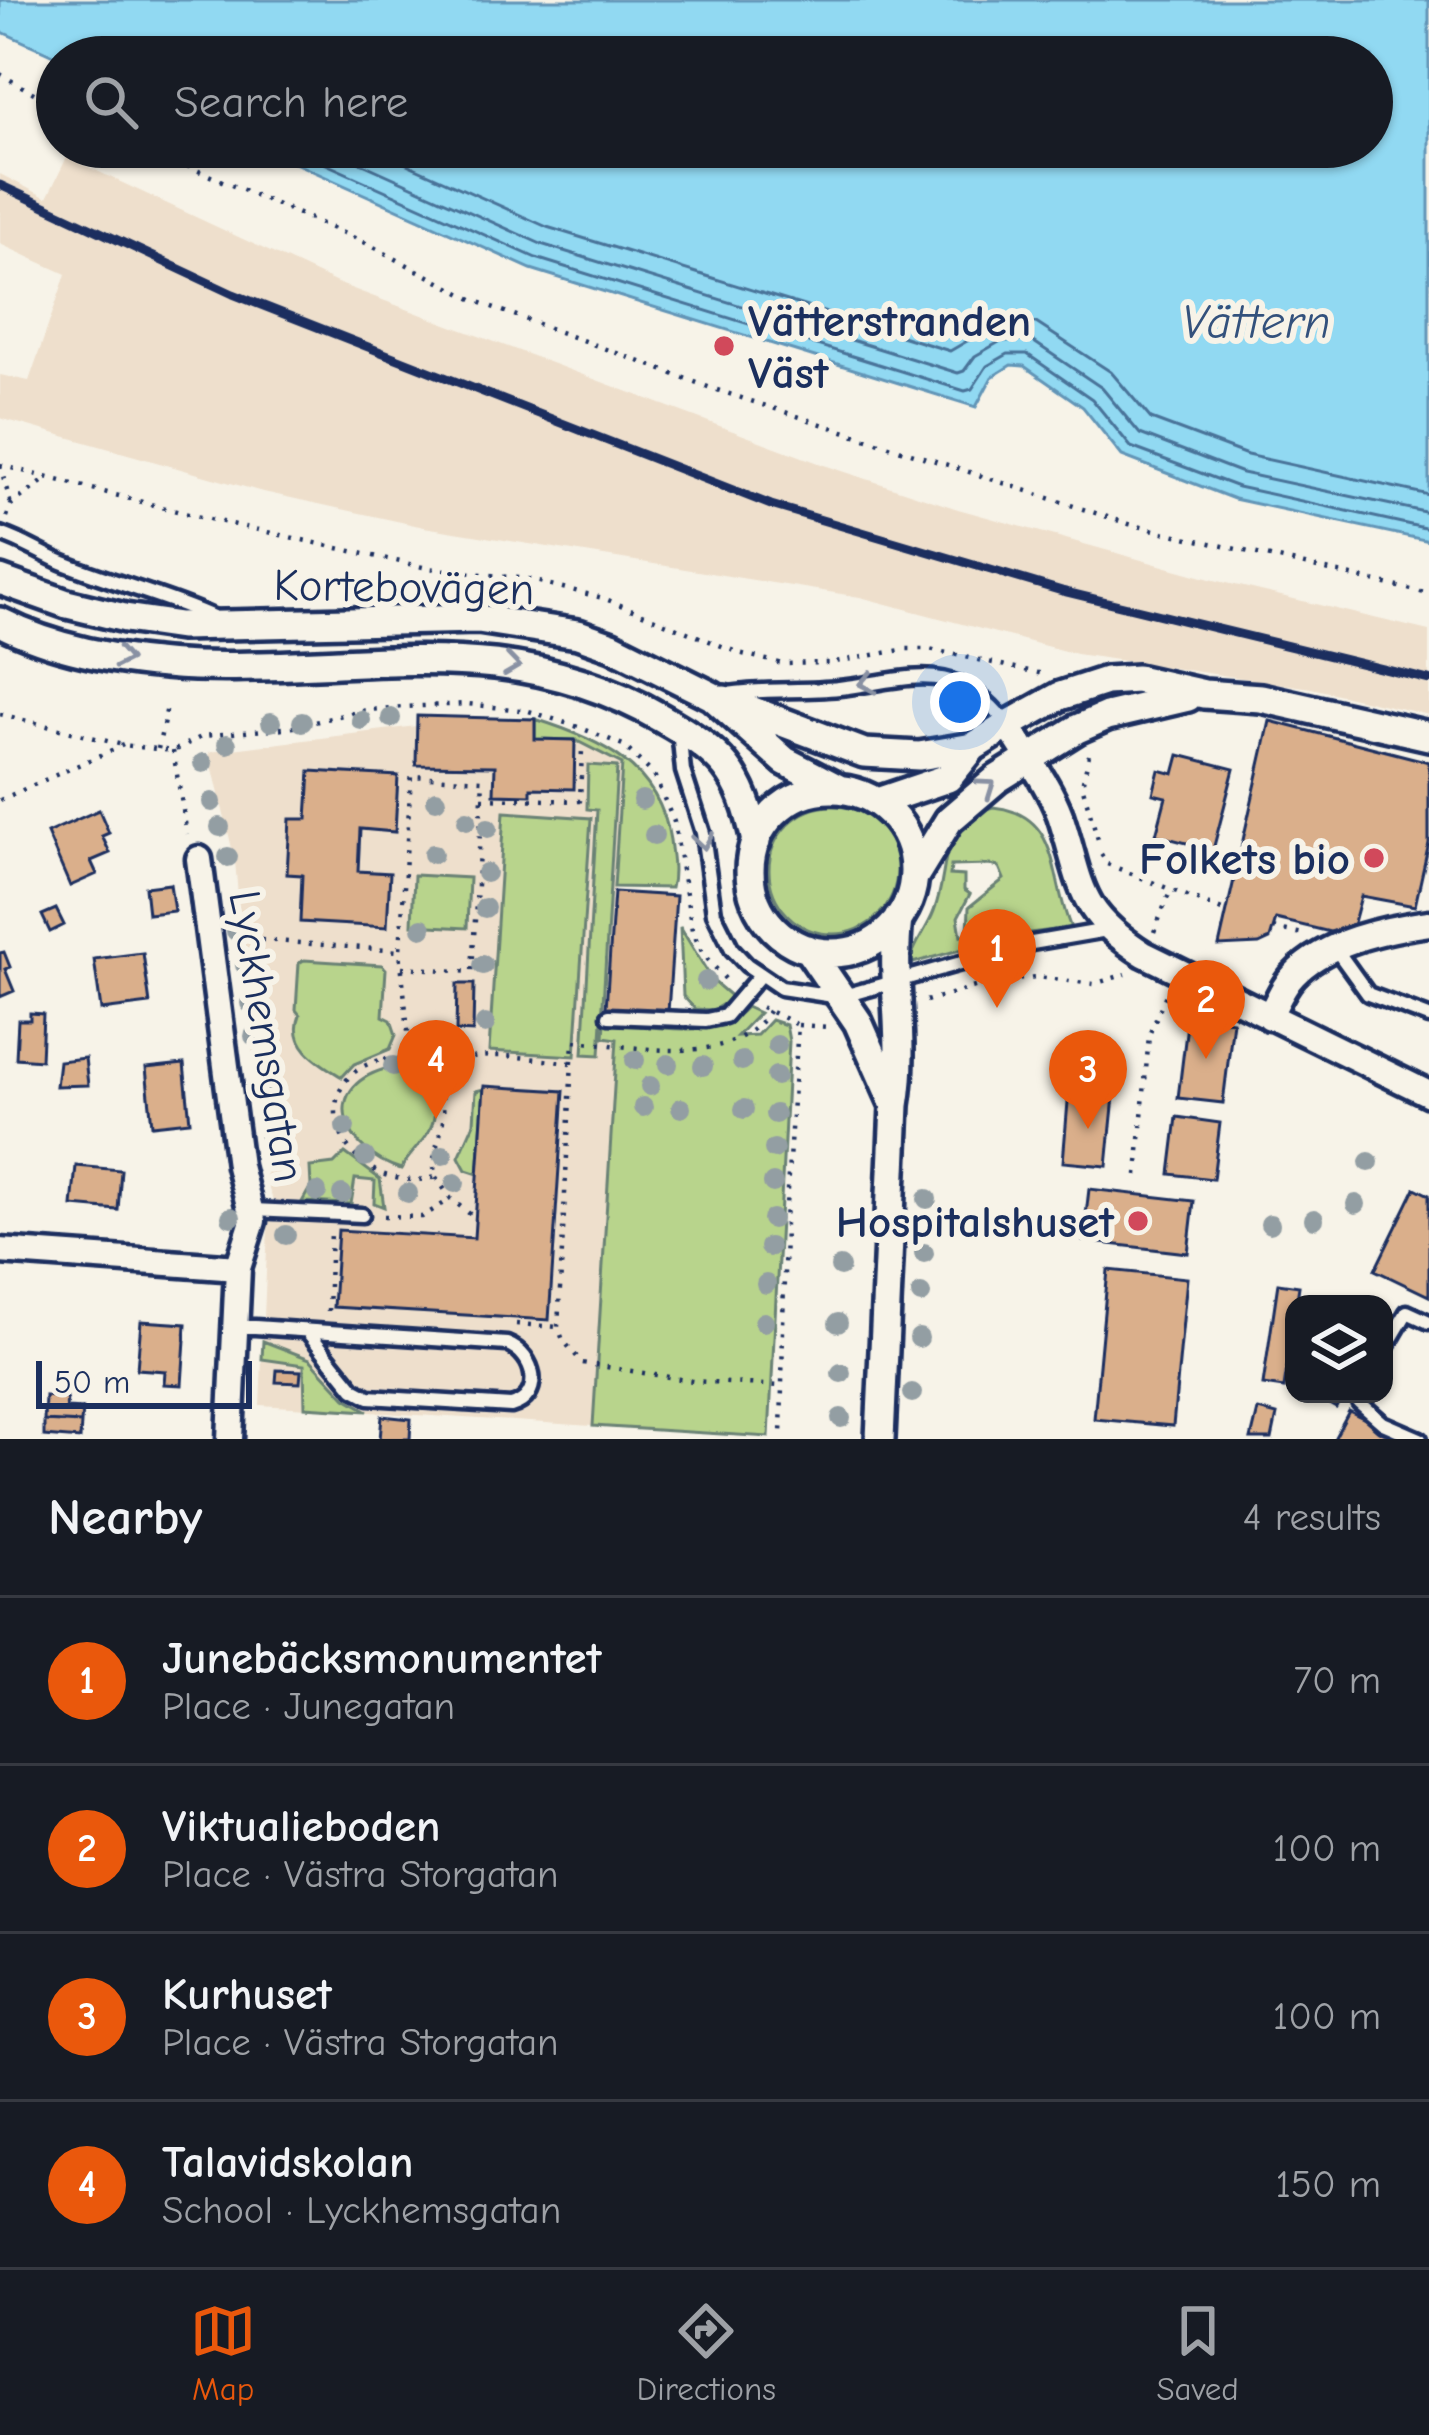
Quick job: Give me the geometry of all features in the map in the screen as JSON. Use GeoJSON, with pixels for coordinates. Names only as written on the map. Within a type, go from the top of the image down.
{"type":"FeatureCollection","features":[{"type":"Feature","properties":{"kind":"street","name":"Kortebovägen"},"geometry":{"type":"LineString","coordinates":[[0,580],[67,604],[180,626],[435,620],[531,625],[612,646],[712,696],[785,761],[839,789]]}},
{"type":"Feature","properties":{"kind":"street","name":"Kortebovägen"},"geometry":{"type":"LineString","coordinates":[[4,625],[72,648],[144,662],[191,666],[454,660],[503,663],[587,681],[679,728],[720,759],[744,792],[755,842]]}},
{"type":"Feature","properties":{"kind":"street"},"geometry":{"type":"LineString","coordinates":[[877,802],[948,778],[973,747],[1008,725],[1060,696],[1106,681],[1137,680],[1204,694],[1261,698],[1429,736]]}},
{"type":"Feature","properties":{"kind":"street"},"geometry":{"type":"LineString","coordinates":[[808,949],[852,950],[883,935],[909,900],[914,877],[949,820],[971,798],[1029,760],[1107,716],[1204,694]]}},
{"type":"Feature","properties":{"kind":"street"},"geometry":{"type":"LineString","coordinates":[[712,696],[864,753],[920,756],[973,747]]}},
{"type":"Feature","properties":{"kind":"street"},"geometry":{"type":"LineString","coordinates":[[1008,725],[1059,814],[1085,899],[1108,930],[1144,954],[1429,1094]]}},
{"type":"Feature","properties":{"kind":"street"},"geometry":{"type":"LineString","coordinates":[[895,1105],[858,1022],[808,949],[779,933],[759,907],[750,875],[755,842],[788,802],[839,789],[877,802],[896,818],[908,840],[914,877]]}},
{"type":"Feature","properties":{"kind":"street","name":"Lyckhemsgatan"},"geometry":{"type":"LineString","coordinates":[[199,859],[239,1166],[253,1210],[238,1268],[230,1439]]}},
{"type":"Feature","properties":{"kind":"street"},"geometry":{"type":"LineString","coordinates":[[880,1439],[895,1105],[902,1062],[896,996],[898,919]]}},
{"type":"Feature","properties":{"kind":"street"},"geometry":{"type":"LineString","coordinates":[[1269,1017],[1296,972],[1335,948],[1422,930]]}},
{"type":"Feature","properties":{"kind":"street"},"geometry":{"type":"LineString","coordinates":[[0,1251],[238,1268]]}},
{"type":"Feature","properties":{"kind":"lane"},"geometry":{"type":"LineString","coordinates":[[0,534],[135,590],[173,598],[232,626]]}},
{"type":"Feature","properties":{"kind":"lane"},"geometry":{"type":"LineString","coordinates":[[712,696],[929,677],[954,681],[977,693],[1008,725]]}},
{"type":"Feature","properties":{"kind":"lane"},"geometry":{"type":"LineString","coordinates":[[679,728],[683,770],[703,832],[714,913],[732,949],[781,988],[840,997],[896,996],[1032,943],[1108,930]]}},
{"type":"Feature","properties":{"kind":"lane"},"geometry":{"type":"LineString","coordinates":[[1335,948],[1369,994],[1429,1017]]}},
{"type":"Feature","properties":{"kind":"lane"},"geometry":{"type":"LineString","coordinates":[[610,1016],[706,1020],[725,1016],[760,975]]}},
{"type":"Feature","properties":{"kind":"lane"},"geometry":{"type":"LineString","coordinates":[[253,1210],[362,1215]]}},
{"type":"Feature","properties":{"kind":"lane"},"geometry":{"type":"LineString","coordinates":[[1393,1336],[1407,1312],[1429,1322]]}},
{"type":"Feature","properties":{"kind":"lane"},"geometry":{"type":"LineString","coordinates":[[236,1327],[307,1331],[507,1344],[526,1357],[532,1391],[523,1403],[511,1406],[369,1397],[354,1389],[307,1331]]}},
{"type":"Feature","properties":{"kind":"lane"},"geometry":{"type":"LineString","coordinates":[[1360,1403],[1383,1423],[1420,1439]]}},
{"type":"Feature","properties":{"kind":"path"},"geometry":{"type":"LineString","coordinates":[[0,74],[36,94]]}},
{"type":"Feature","properties":{"kind":"path"},"geometry":{"type":"LineString","coordinates":[[191,168],[364,242],[476,301],[711,388],[1130,524],[1429,595]]}},
{"type":"Feature","properties":{"kind":"path"},"geometry":{"type":"LineString","coordinates":[[0,465],[11,506],[47,479]]}},
{"type":"Feature","properties":{"kind":"path"},"geometry":{"type":"LineString","coordinates":[[158,749],[168,702]]}},
{"type":"Feature","properties":{"kind":"path"},"geometry":{"type":"LineString","coordinates":[[0,714],[123,745],[173,751],[203,736],[317,724],[359,711],[468,704],[530,711],[623,745],[654,776],[668,801],[684,873],[685,902],[703,954],[743,997],[798,1024],[834,1027],[858,1022]]}},
{"type":"Feature","properties":{"kind":"path"},"geometry":{"type":"LineString","coordinates":[[0,800],[123,745]]}},
{"type":"Feature","properties":{"kind":"path"},"geometry":{"type":"LineString","coordinates":[[482,798],[580,801],[582,749]]}},
{"type":"Feature","properties":{"kind":"path"},"geometry":{"type":"LineString","coordinates":[[173,751],[190,850],[199,859]]}},
{"type":"Feature","properties":{"kind":"path"},"geometry":{"type":"LineString","coordinates":[[402,967],[472,972],[483,780],[411,776],[400,952],[409,1041],[404,1060]]}},
{"type":"Feature","properties":{"kind":"path"},"geometry":{"type":"LineString","coordinates":[[896,996],[1036,977],[1094,984],[1134,971],[1170,890]]}},
{"type":"Feature","properties":{"kind":"path"},"geometry":{"type":"LineString","coordinates":[[207,936],[400,952]]}},
{"type":"Feature","properties":{"kind":"path"},"geometry":{"type":"LineString","coordinates":[[1137,1175],[1149,1035],[1177,970]]}},
{"type":"Feature","properties":{"kind":"path"},"geometry":{"type":"LineString","coordinates":[[769,1011],[754,1031],[732,1045],[697,1049],[573,1041],[558,1327],[562,1340],[582,1363],[711,1383],[782,1386]]}},
{"type":"Feature","properties":{"kind":"path"},"geometry":{"type":"LineString","coordinates":[[781,1439],[785,1220],[798,1024]]}},
{"type":"Feature","properties":{"kind":"path"},"geometry":{"type":"LineString","coordinates":[[430,1078],[446,1064],[465,1057],[572,1063]]}},
{"type":"Feature","properties":{"kind":"path"},"geometry":{"type":"LineString","coordinates":[[436,1177],[418,1181],[380,1175],[346,1146],[337,1126],[340,1090],[369,1062],[404,1060],[430,1078],[440,1094],[443,1122],[432,1151],[436,1177],[451,1198],[476,1219]]}},
{"type":"Feature","properties":{"kind":"path"},"geometry":{"type":"LineString","coordinates":[[328,1316],[331,1223],[362,1225],[362,1215],[413,1218],[451,1198]]}},
{"type":"Feature","properties":{"kind":"shaded area"},"geometry":{"type":"Polygon","coordinates":[[[62,168],[91,168],[337,283],[824,465],[958,509],[1210,579],[1429,631],[1429,715],[1311,688],[1076,654],[860,597],[424,527],[259,491],[0,418],[0,375],[29,381],[66,274],[0,244],[0,174],[47,198],[62,168]]]}},
{"type":"Feature","properties":{"kind":"shaded area"},"geometry":{"type":"Polygon","coordinates":[[[417,716],[535,719],[535,739],[575,740],[623,764],[614,891],[676,896],[668,1010],[606,1009],[604,1037],[617,1038],[592,1426],[260,1405],[273,1200],[247,1001],[235,861],[209,752],[416,726],[417,716]]]}},
{"type":"Feature","properties":{"kind":"green space"},"geometry":{"type":"Polygon","coordinates":[[[535,719],[603,747],[639,774],[664,814],[672,858],[671,888],[614,887],[622,764],[575,740],[535,739],[535,719]]]}},
{"type":"Feature","properties":{"kind":"green space"},"geometry":{"type":"Polygon","coordinates":[[[588,765],[617,767],[600,1055],[583,1054],[597,810],[587,809],[588,765]]]}},
{"type":"Feature","properties":{"kind":"green space"},"geometry":{"type":"Polygon","coordinates":[[[833,806],[858,811],[878,825],[892,845],[897,870],[892,895],[878,915],[858,929],[833,934],[808,929],[788,915],[774,895],[769,870],[774,845],[788,825],[808,811],[833,806]]]}},
{"type":"Feature","properties":{"kind":"green space"},"geometry":{"type":"Polygon","coordinates":[[[993,807],[1015,812],[1042,835],[1071,928],[1013,935],[909,964],[934,911],[953,835],[975,814],[993,807]],[[951,866],[950,875],[964,876],[964,890],[970,894],[958,917],[961,936],[968,933],[969,907],[1004,879],[999,867],[951,866]]]}},
{"type":"Feature","properties":{"kind":"green space"},"geometry":{"type":"Polygon","coordinates":[[[504,812],[591,818],[575,1056],[489,1051],[504,812]]]}},
{"type":"Feature","properties":{"kind":"green space"},"geometry":{"type":"Polygon","coordinates":[[[414,875],[469,878],[467,928],[412,925],[414,875]]]}},
{"type":"Feature","properties":{"kind":"green space"},"geometry":{"type":"Polygon","coordinates":[[[680,927],[713,981],[733,998],[713,1010],[695,1009],[683,996],[680,927]]]}},
{"type":"Feature","properties":{"kind":"green space"},"geometry":{"type":"Polygon","coordinates":[[[299,963],[386,969],[383,1016],[391,1020],[396,1035],[390,1049],[354,1064],[342,1077],[308,1052],[298,1036],[300,1015],[296,1010],[299,963]]]}},
{"type":"Feature","properties":{"kind":"green space"},"geometry":{"type":"Polygon","coordinates":[[[746,1007],[759,1013],[737,1036],[757,1035],[771,1020],[786,1025],[789,1041],[769,1437],[593,1426],[617,1039],[604,1037],[605,1022],[699,1028],[733,1018],[746,1007]]]}},
{"type":"Feature","properties":{"kind":"green space"},"geometry":{"type":"Polygon","coordinates":[[[385,1069],[416,1081],[434,1106],[430,1129],[401,1169],[366,1149],[346,1121],[345,1105],[351,1091],[364,1078],[385,1069]]]}},
{"type":"Feature","properties":{"kind":"green space"},"geometry":{"type":"Polygon","coordinates":[[[484,1089],[478,1174],[466,1170],[459,1157],[474,1123],[476,1091],[484,1089]]]}},
{"type":"Feature","properties":{"kind":"green space"},"geometry":{"type":"Polygon","coordinates":[[[345,1153],[380,1179],[384,1207],[374,1203],[375,1181],[355,1179],[351,1204],[302,1202],[311,1186],[310,1167],[334,1164],[345,1153]]]}},
{"type":"Feature","properties":{"kind":"green space"},"geometry":{"type":"Polygon","coordinates":[[[263,1341],[310,1359],[346,1398],[368,1411],[305,1407],[304,1365],[262,1359],[263,1341]]]}},
{"type":"Feature","properties":{"kind":"water","name":"Vättern"},"geometry":{"type":"Polygon","coordinates":[[[0,0],[1429,0],[1429,541],[1234,499],[1122,456],[1083,407],[1024,366],[1011,365],[992,377],[976,407],[531,269],[306,168],[1393,168],[1393,36],[36,36],[36,47],[0,31],[0,0]]]}},
{"type":"Feature","properties":{"kind":"building"},"geometry":{"type":"Polygon","coordinates":[[[417,716],[535,719],[535,739],[575,740],[574,789],[531,788],[531,795],[494,794],[495,766],[416,765],[417,716]]]}},
{"type":"Feature","properties":{"kind":"building"},"geometry":{"type":"Polygon","coordinates":[[[1270,721],[1429,762],[1429,843],[1415,906],[1361,896],[1353,926],[1330,932],[1276,919],[1270,939],[1219,946],[1270,721]]]}},
{"type":"Feature","properties":{"kind":"building"},"geometry":{"type":"Polygon","coordinates":[[[1179,755],[1234,769],[1213,850],[1156,835],[1166,797],[1153,794],[1159,770],[1174,774],[1179,755]]]}},
{"type":"Feature","properties":{"kind":"building"},"geometry":{"type":"Polygon","coordinates":[[[310,771],[398,776],[395,832],[360,829],[358,871],[390,873],[387,927],[300,922],[302,875],[287,874],[290,819],[307,819],[310,771]]]}},
{"type":"Feature","properties":{"kind":"building"},"geometry":{"type":"Polygon","coordinates":[[[99,810],[109,833],[102,836],[110,853],[91,861],[97,874],[70,886],[47,833],[99,810]]]}},
{"type":"Feature","properties":{"kind":"building"},"geometry":{"type":"Polygon","coordinates":[[[170,884],[174,911],[148,914],[145,887],[170,884]]]}},
{"type":"Feature","properties":{"kind":"building"},"geometry":{"type":"Polygon","coordinates":[[[614,892],[676,896],[668,1012],[606,1008],[614,892]]]}},
{"type":"Feature","properties":{"kind":"building"},"geometry":{"type":"Polygon","coordinates":[[[56,909],[64,925],[50,932],[42,915],[56,909]]]}},
{"type":"Feature","properties":{"kind":"building"},"geometry":{"type":"Polygon","coordinates":[[[4,952],[14,991],[0,997],[0,953],[4,952]]]}},
{"type":"Feature","properties":{"kind":"building"},"geometry":{"type":"Polygon","coordinates":[[[143,953],[150,1004],[101,1010],[94,959],[143,953]]]}},
{"type":"Feature","properties":{"kind":"building"},"geometry":{"type":"Polygon","coordinates":[[[457,984],[474,984],[473,1032],[456,1031],[457,984]]]}},
{"type":"Feature","properties":{"kind":"building"},"geometry":{"type":"Polygon","coordinates":[[[30,1013],[43,1014],[41,1060],[16,1058],[18,1020],[30,1020],[30,1013]]]}},
{"type":"Feature","properties":{"kind":"building"},"geometry":{"type":"Polygon","coordinates":[[[1188,1016],[1233,1021],[1223,1103],[1178,1098],[1188,1016]]]}},
{"type":"Feature","properties":{"kind":"building"},"geometry":{"type":"Polygon","coordinates":[[[85,1058],[88,1085],[56,1086],[59,1061],[85,1058]]]}},
{"type":"Feature","properties":{"kind":"building"},"geometry":{"type":"Polygon","coordinates":[[[184,1064],[190,1121],[152,1125],[146,1068],[184,1064]]]}},
{"type":"Feature","properties":{"kind":"building"},"geometry":{"type":"Polygon","coordinates":[[[484,1086],[564,1091],[549,1320],[333,1307],[338,1230],[474,1238],[484,1086]]]}},
{"type":"Feature","properties":{"kind":"building"},"geometry":{"type":"Polygon","coordinates":[[[1069,1090],[1114,1096],[1107,1166],[1063,1162],[1069,1090]]]}},
{"type":"Feature","properties":{"kind":"building"},"geometry":{"type":"Polygon","coordinates":[[[1177,1117],[1220,1123],[1213,1179],[1170,1174],[1177,1117]]]}},
{"type":"Feature","properties":{"kind":"building"},"geometry":{"type":"Polygon","coordinates":[[[76,1166],[121,1170],[118,1210],[72,1206],[76,1166]]]}},
{"type":"Feature","properties":{"kind":"building"},"geometry":{"type":"Polygon","coordinates":[[[1415,1188],[1429,1195],[1429,1296],[1375,1270],[1415,1188]]]}},
{"type":"Feature","properties":{"kind":"building","name":"Hospitalshuset"},"geometry":{"type":"Polygon","coordinates":[[[1089,1189],[1194,1201],[1188,1253],[1083,1241],[1089,1189]]]}},
{"type":"Feature","properties":{"kind":"building"},"geometry":{"type":"Polygon","coordinates":[[[1108,1270],[1187,1278],[1173,1426],[1094,1419],[1108,1270]]]}},
{"type":"Feature","properties":{"kind":"building"},"geometry":{"type":"Polygon","coordinates":[[[1278,1283],[1299,1286],[1298,1295],[1285,1295],[1284,1388],[1263,1385],[1278,1283]]]}},
{"type":"Feature","properties":{"kind":"building"},"geometry":{"type":"Polygon","coordinates":[[[141,1321],[186,1324],[182,1385],[164,1384],[165,1371],[137,1369],[141,1321]]]}},
{"type":"Feature","properties":{"kind":"building"},"geometry":{"type":"Polygon","coordinates":[[[277,1370],[301,1371],[300,1383],[276,1382],[277,1370]]]}},
{"type":"Feature","properties":{"kind":"building"},"geometry":{"type":"Polygon","coordinates":[[[45,1396],[67,1398],[66,1408],[82,1409],[81,1423],[44,1421],[45,1396]]]}},
{"type":"Feature","properties":{"kind":"building"},"geometry":{"type":"Polygon","coordinates":[[[1258,1410],[1277,1415],[1272,1439],[1251,1439],[1258,1410]]]}},
{"type":"Feature","properties":{"kind":"building"},"geometry":{"type":"Polygon","coordinates":[[[1349,1411],[1405,1439],[1334,1439],[1349,1411]]]}},
{"type":"Feature","properties":{"kind":"building"},"geometry":{"type":"Polygon","coordinates":[[[382,1416],[411,1419],[410,1439],[380,1439],[382,1416]]]}},
{"type":"Feature","properties":{"kind":"building"},"geometry":{"type":"Polygon","coordinates":[[[44,1421],[81,1423],[80,1439],[44,1436],[44,1421]]]}},
{"type":"Feature","properties":{"kind":"railway"},"geometry":{"type":"LineString","coordinates":[[0,185],[233,294],[771,505],[1062,591],[1429,680]]}},
{"type":"Feature","properties":{"kind":"place","name":"Vätterstranden Väst"},"geometry":{"type":"Point","coordinates":[724,346]}},
{"type":"Feature","properties":{"kind":"place","name":"Folkets bio"},"geometry":{"type":"Point","coordinates":[1374,858]}},
{"type":"Feature","properties":{"kind":"place","name":"Junebäcksmonumentet"},"geometry":{"type":"Point","coordinates":[997,1008]}},
{"type":"Feature","properties":{"kind":"place","name":"Viktualieboden"},"geometry":{"type":"Point","coordinates":[1206,1059]}},
{"type":"Feature","properties":{"kind":"place","name":"Talavidskolan"},"geometry":{"type":"Point","coordinates":[436,1119]}},
{"type":"Feature","properties":{"kind":"place","name":"Kurhuset"},"geometry":{"type":"Point","coordinates":[1088,1129]}},
{"type":"Feature","properties":{"kind":"place","name":"Hospitalshuset"},"geometry":{"type":"Point","coordinates":[1138,1221]}}]}
